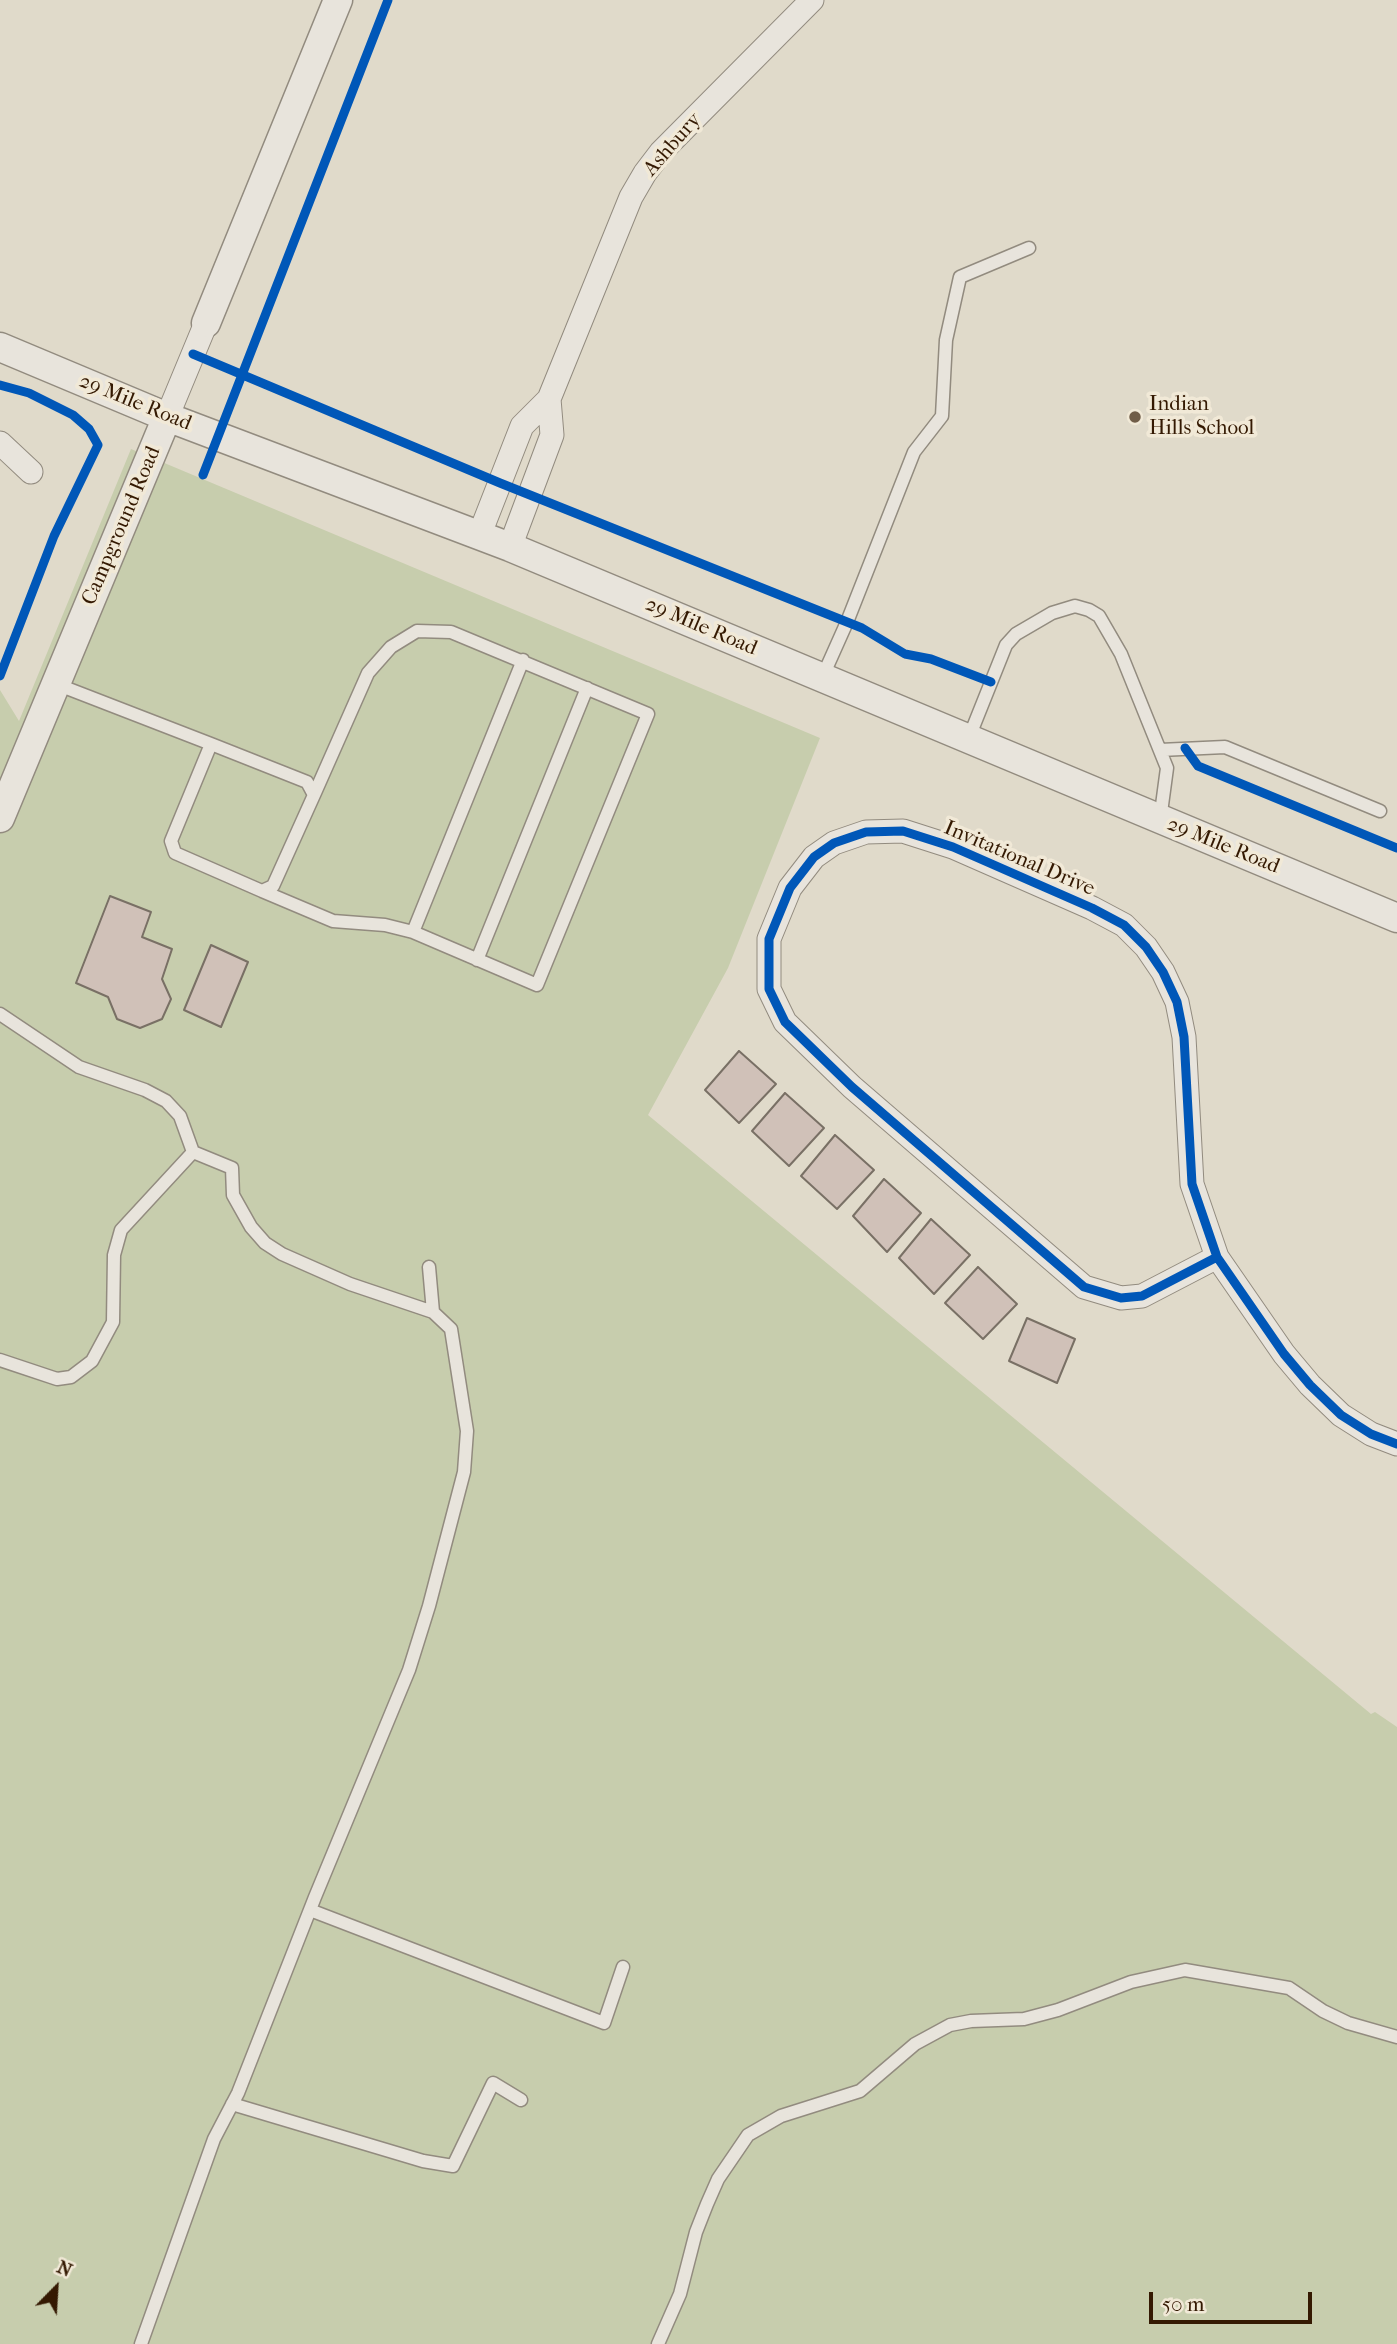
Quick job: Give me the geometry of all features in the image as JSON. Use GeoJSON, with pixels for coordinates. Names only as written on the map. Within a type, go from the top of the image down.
{"type":"FeatureCollection","features":[{"type":"Feature","properties":{"kind":"street","name":"Campground Road"},"geometry":{"type":"LineString","coordinates":[[0,818],[338,0]]}},
{"type":"Feature","properties":{"kind":"street","name":"Ashbury"},"geometry":{"type":"LineString","coordinates":[[549,399],[631,197],[645,173],[661,152],[812,0]]}},
{"type":"Feature","properties":{"kind":"street","name":"29 Mile Road"},"geometry":{"type":"LineString","coordinates":[[0,347],[167,417],[510,547],[1397,918]]}},
{"type":"Feature","properties":{"kind":"street"},"geometry":{"type":"LineString","coordinates":[[479,536],[522,426],[549,399]]}},
{"type":"Feature","properties":{"kind":"street"},"geometry":{"type":"LineString","coordinates":[[510,547],[552,435],[549,399]]}},
{"type":"Feature","properties":{"kind":"street"},"geometry":{"type":"LineString","coordinates":[[0,443],[31,472]]}},
{"type":"Feature","properties":{"kind":"street","name":"Invitational Drive"},"geometry":{"type":"LineString","coordinates":[[1217,1257],[1142,1296],[1121,1298],[1084,1287],[852,1087],[785,1022],[769,989],[769,939],[790,887],[814,857],[834,843],[866,832],[903,831],[953,847],[1092,908],[1124,925],[1146,947],[1163,972],[1177,1002],[1184,1037],[1192,1184],[1217,1257],[1284,1354],[1310,1385],[1342,1415],[1371,1434],[1397,1444]]}},
{"type":"Feature","properties":{"kind":"lane"},"geometry":{"type":"LineString","coordinates":[[821,678],[847,622],[914,452],[942,416],[946,340],[960,278],[1029,248]]}},
{"type":"Feature","properties":{"kind":"lane"},"geometry":{"type":"LineString","coordinates":[[968,740],[1006,645],[1016,634],[1052,613],[1074,606],[1100,616],[1121,654],[1167,768],[1160,820]]}},
{"type":"Feature","properties":{"kind":"lane"},"geometry":{"type":"LineString","coordinates":[[211,744],[171,841],[175,853],[319,917],[413,932],[537,985],[648,714],[451,632],[417,631],[391,647],[368,673],[273,886],[262,891]]}},
{"type":"Feature","properties":{"kind":"lane"},"geometry":{"type":"LineString","coordinates":[[413,932],[523,660]]}},
{"type":"Feature","properties":{"kind":"lane"},"geometry":{"type":"LineString","coordinates":[[56,684],[307,782],[314,795]]}},
{"type":"Feature","properties":{"kind":"lane"},"geometry":{"type":"LineString","coordinates":[[477,960],[587,688]]}},
{"type":"Feature","properties":{"kind":"lane"},"geometry":{"type":"LineString","coordinates":[[1160,750],[1225,747],[1380,811]]}},
{"type":"Feature","properties":{"kind":"lane"},"geometry":{"type":"LineString","coordinates":[[0,1014],[79,1067],[145,1090],[166,1101],[180,1116],[193,1152],[232,1168],[233,1195],[251,1227],[265,1242],[301,1263],[350,1284],[433,1312],[451,1329],[467,1431],[464,1472],[429,1606],[409,1670],[232,2104],[214,2139],[141,2344]]}},
{"type":"Feature","properties":{"kind":"lane"},"geometry":{"type":"LineString","coordinates":[[0,1360],[43,1377],[57,1379],[71,1377],[92,1361],[113,1322],[114,1255],[121,1230],[193,1152]]}},
{"type":"Feature","properties":{"kind":"lane"},"geometry":{"type":"LineString","coordinates":[[429,1267],[433,1312]]}},
{"type":"Feature","properties":{"kind":"lane"},"geometry":{"type":"LineString","coordinates":[[310,1910],[604,2023],[623,1967]]}},
{"type":"Feature","properties":{"kind":"lane"},"geometry":{"type":"LineString","coordinates":[[658,2344],[680,2294],[696,2232],[707,2204],[718,2179],[748,2135],[789,2113],[860,2091],[915,2044],[950,2025],[971,2021],[1024,2019],[1058,2010],[1131,1982],[1185,1970],[1289,1988],[1323,2011],[1348,2023],[1397,2037]]}},
{"type":"Feature","properties":{"kind":"lane"},"geometry":{"type":"LineString","coordinates":[[232,2104],[423,2161],[453,2166],[493,2083],[521,2100]]}},
{"type":"Feature","properties":{"kind":"green space"},"geometry":{"type":"Polygon","coordinates":[[[131,449],[820,738],[728,968],[648,1115],[1371,1714],[1375,1712],[1397,1727],[1397,2344],[0,2344],[0,690],[19,721],[131,449]]]}},
{"type":"Feature","properties":{"kind":"building"},"geometry":{"type":"Polygon","coordinates":[[[110,896],[151,912],[142,937],[172,949],[162,979],[171,999],[162,1019],[140,1028],[117,1019],[108,997],[76,983],[110,896]]]}},
{"type":"Feature","properties":{"kind":"building"},"geometry":{"type":"Polygon","coordinates":[[[211,945],[248,962],[221,1027],[184,1010],[211,945]]]}},
{"type":"Feature","properties":{"kind":"building"},"geometry":{"type":"Polygon","coordinates":[[[739,1051],[776,1084],[739,1123],[705,1090],[739,1051]]]}},
{"type":"Feature","properties":{"kind":"building"},"geometry":{"type":"Polygon","coordinates":[[[785,1093],[824,1128],[789,1166],[752,1131],[785,1093]]]}},
{"type":"Feature","properties":{"kind":"building"},"geometry":{"type":"Polygon","coordinates":[[[835,1135],[874,1170],[837,1209],[801,1176],[835,1135]]]}},
{"type":"Feature","properties":{"kind":"building"},"geometry":{"type":"Polygon","coordinates":[[[884,1179],[921,1213],[887,1252],[853,1216],[884,1179]]]}},
{"type":"Feature","properties":{"kind":"building"},"geometry":{"type":"Polygon","coordinates":[[[931,1219],[970,1255],[934,1294],[899,1258],[931,1219]]]}},
{"type":"Feature","properties":{"kind":"building"},"geometry":{"type":"Polygon","coordinates":[[[978,1267],[1017,1304],[983,1339],[945,1303],[978,1267]]]}},
{"type":"Feature","properties":{"kind":"building"},"geometry":{"type":"Polygon","coordinates":[[[1027,1318],[1075,1339],[1057,1383],[1009,1361],[1027,1318]]]}},
{"type":"Feature","properties":{"kind":"cycle path"},"geometry":{"type":"LineString","coordinates":[[203,475],[388,0]]}},
{"type":"Feature","properties":{"kind":"cycle path"},"geometry":{"type":"LineString","coordinates":[[193,354],[500,483],[862,628],[905,654],[931,659],[991,682]]}},
{"type":"Feature","properties":{"kind":"cycle path"},"geometry":{"type":"LineString","coordinates":[[0,385],[29,393],[73,415],[89,429],[98,445],[54,536],[0,676]]}},
{"type":"Feature","properties":{"kind":"cycle path"},"geometry":{"type":"LineString","coordinates":[[1185,748],[1198,766],[1397,848]]}},
{"type":"Feature","properties":{"kind":"cycle path"},"geometry":{"type":"LineString","coordinates":[[1217,1257],[1142,1296],[1121,1298],[1084,1287],[852,1087],[785,1022],[769,989],[769,939],[790,888],[814,857],[834,843],[866,832],[903,831],[953,847],[1092,908],[1124,925],[1146,947],[1163,972],[1177,1002],[1184,1037],[1192,1184],[1217,1257],[1284,1354],[1310,1385],[1341,1415],[1371,1434],[1397,1444]]}},
{"type":"Feature","properties":{"kind":"place","name":"Indian Hills School"},"geometry":{"type":"Point","coordinates":[1135,417]}}]}
